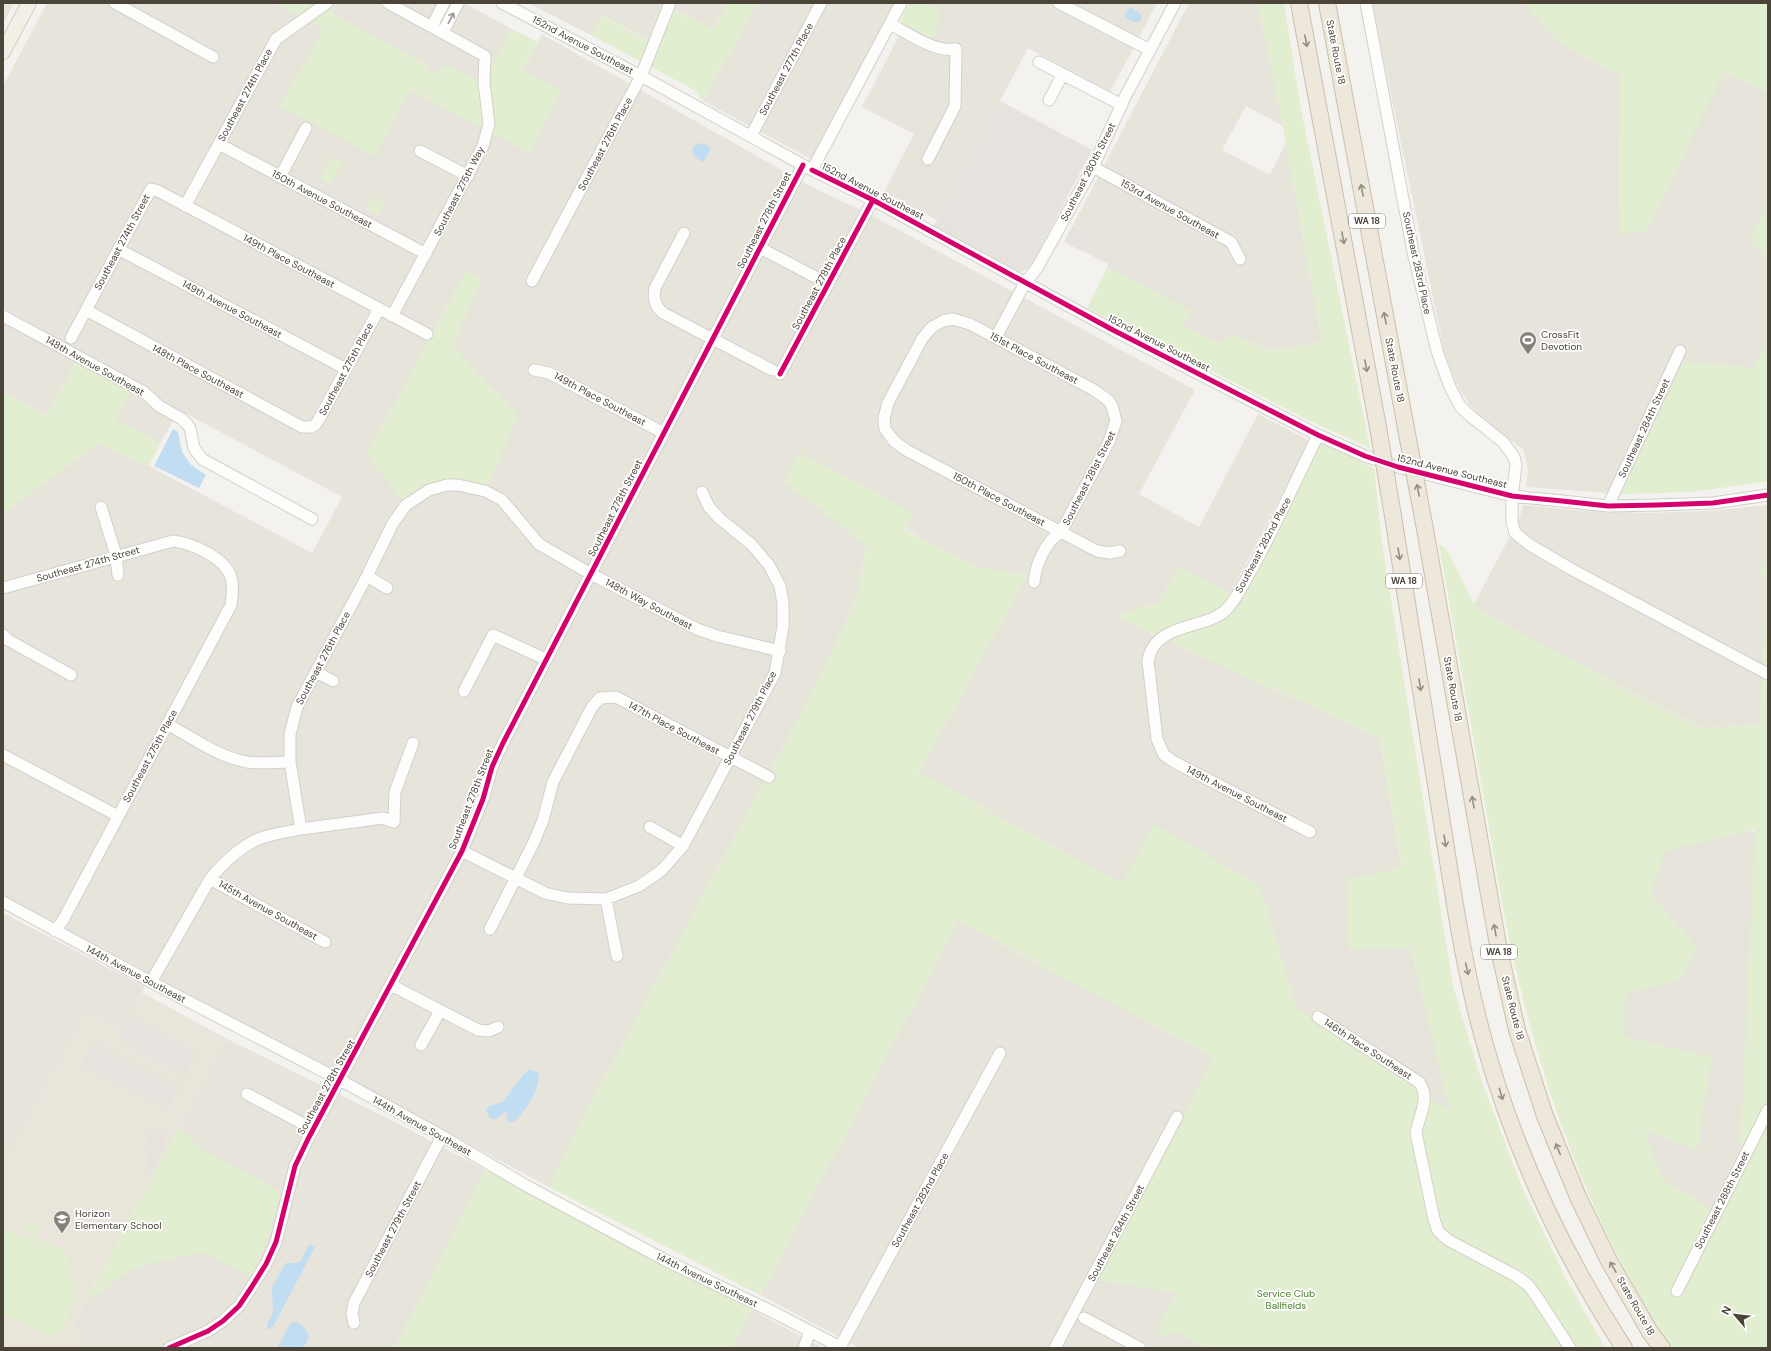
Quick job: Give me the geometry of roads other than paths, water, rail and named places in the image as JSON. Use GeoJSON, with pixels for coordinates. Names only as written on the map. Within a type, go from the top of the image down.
{"type":"FeatureCollection","features":[{"type":"Feature","properties":{"kind":"highway","name":"WA 18"},"geometry":{"type":"LineString","coordinates":[[1299,3],[1378,427],[1461,943],[1482,1034],[1507,1114],[1538,1190],[1570,1259],[1624,1348]]}},
{"type":"Feature","properties":{"kind":"highway","name":"State Route 18"},"geometry":{"type":"LineString","coordinates":[[1327,3],[1425,529],[1498,945],[1517,1030],[1545,1116],[1578,1197],[1609,1260],[1650,1332],[1662,1348]]}},
{"type":"Feature","properties":{"kind":"main road"},"geometry":{"type":"LineString","coordinates":[[3,52],[29,3]]}},
{"type":"Feature","properties":{"kind":"street"},"geometry":{"type":"LineString","coordinates":[[115,3],[213,57]]}},
{"type":"Feature","properties":{"kind":"street","name":"Southeast 274th Place"},"geometry":{"type":"LineString","coordinates":[[185,206],[276,39],[327,3]]}},
{"type":"Feature","properties":{"kind":"street"},"geometry":{"type":"LineString","coordinates":[[388,3],[443,32],[458,3]]}},
{"type":"Feature","properties":{"kind":"street"},"geometry":{"type":"LineString","coordinates":[[432,26],[444,3]]}},
{"type":"Feature","properties":{"kind":"street","name":"152nd Avenue Southeast"},"geometry":{"type":"LineString","coordinates":[[502,3],[641,76],[807,167],[874,200],[1112,330],[1318,435],[1365,456],[1398,467],[1512,496],[1513,528],[1523,540],[1571,569],[1768,674]]}},
{"type":"Feature","properties":{"kind":"street","name":"Southeast 276th Place"},"geometry":{"type":"LineString","coordinates":[[532,281],[641,76],[670,3]]}},
{"type":"Feature","properties":{"kind":"street","name":"Southeast 277th Place"},"geometry":{"type":"LineString","coordinates":[[751,136],[821,3]]}},
{"type":"Feature","properties":{"kind":"street","name":"Southeast 278th Street"},"geometry":{"type":"LineString","coordinates":[[168,1348],[208,1330],[223,1321],[239,1306],[252,1288],[266,1264],[276,1242],[295,1166],[313,1129],[462,851],[483,799],[492,767],[545,659],[591,574],[760,248],[901,3]]}},
{"type":"Feature","properties":{"kind":"street"},"geometry":{"type":"LineString","coordinates":[[1059,3],[1150,50]]}},
{"type":"Feature","properties":{"kind":"street","name":"Southeast 280th Street"},"geometry":{"type":"LineString","coordinates":[[996,337],[1025,283],[1038,268],[1093,167],[1122,105],[1175,3]]}},
{"type":"Feature","properties":{"kind":"street","name":"Southeast 283rd Place"},"geometry":{"type":"LineString","coordinates":[[1366,3],[1413,252],[1437,352],[1450,387],[1460,406],[1469,416],[1503,442],[1514,457],[1516,464],[1512,496]]}},
{"type":"Feature","properties":{"kind":"street"},"geometry":{"type":"LineString","coordinates":[[890,24],[937,48],[947,51],[956,49],[955,106],[928,159]]}},
{"type":"Feature","properties":{"kind":"street","name":"Southeast 275th Way"},"geometry":{"type":"LineString","coordinates":[[392,316],[468,176],[486,139],[489,128],[484,83],[485,56],[443,32]]}},
{"type":"Feature","properties":{"kind":"street"},"geometry":{"type":"LineString","coordinates":[[1039,62],[1122,105]]}},
{"type":"Feature","properties":{"kind":"street"},"geometry":{"type":"LineString","coordinates":[[1049,100],[1063,74]]}},
{"type":"Feature","properties":{"kind":"street"},"geometry":{"type":"LineString","coordinates":[[280,177],[306,128]]}},
{"type":"Feature","properties":{"kind":"street","name":"150th Avenue Southeast"},"geometry":{"type":"LineString","coordinates":[[219,144],[426,254]]}},
{"type":"Feature","properties":{"kind":"street"},"geometry":{"type":"LineString","coordinates":[[420,151],[468,176]]}},
{"type":"Feature","properties":{"kind":"street","name":"153rd Avenue Southeast"},"geometry":{"type":"LineString","coordinates":[[1093,167],[1231,242],[1240,259]]}},
{"type":"Feature","properties":{"kind":"street","name":"149th Place Southeast"},"geometry":{"type":"LineString","coordinates":[[151,189],[427,334]]}},
{"type":"Feature","properties":{"kind":"street","name":"Southeast 274th Street"},"geometry":{"type":"LineString","coordinates":[[71,338],[151,189]]}},
{"type":"Feature","properties":{"kind":"street","name":"Southeast 278th Place"},"geometry":{"type":"LineString","coordinates":[[712,339],[776,372],[874,200]]}},
{"type":"Feature","properties":{"kind":"street"},"geometry":{"type":"LineString","coordinates":[[684,232],[655,288],[656,307],[664,313],[712,339]]}},
{"type":"Feature","properties":{"kind":"street"},"geometry":{"type":"LineString","coordinates":[[760,248],[823,281]]}},
{"type":"Feature","properties":{"kind":"street","name":"149th Avenue Southeast"},"geometry":{"type":"LineString","coordinates":[[118,249],[346,369]]}},
{"type":"Feature","properties":{"kind":"street","name":"Southeast 275th Place"},"geometry":{"type":"LineString","coordinates":[[311,427],[318,421],[379,309]]}},
{"type":"Feature","properties":{"kind":"street","name":"148th Place Southeast"},"geometry":{"type":"LineString","coordinates":[[86,310],[302,426],[311,427]]}},
{"type":"Feature","properties":{"kind":"street","name":"148th Avenue Southeast"},"geometry":{"type":"LineString","coordinates":[[3,316],[144,392],[159,406],[182,419],[187,424],[190,428],[194,448],[202,459],[312,519]]}},
{"type":"Feature","properties":{"kind":"street","name":"151st Place Southeast"},"geometry":{"type":"LineString","coordinates":[[885,429],[884,418],[888,403],[922,339],[932,326],[943,321],[953,319],[970,324],[996,337],[1094,390],[1108,400],[1114,413]]}},
{"type":"Feature","properties":{"kind":"street","name":"Southeast 284th Street"},"geometry":{"type":"LineString","coordinates":[[1608,506],[1680,351]]}},
{"type":"Feature","properties":{"kind":"street","name":"149th Place Southeast"},"geometry":{"type":"LineString","coordinates":[[534,370],[549,372],[664,432]]}},
{"type":"Feature","properties":{"kind":"street","name":"Southeast 281st Street"},"geometry":{"type":"LineString","coordinates":[[1034,582],[1037,566],[1052,537],[1061,532],[1109,442],[1116,421],[1114,413]]}},
{"type":"Feature","properties":{"kind":"street","name":"150th Place Southeast"},"geometry":{"type":"LineString","coordinates":[[885,429],[894,441],[906,450],[1061,532],[1101,552],[1110,553],[1120,551]]}},
{"type":"Feature","properties":{"kind":"street","name":"Southeast 282nd Place"},"geometry":{"type":"LineString","coordinates":[[1164,755],[1157,739],[1148,661],[1149,655],[1162,639],[1175,630],[1212,618],[1225,610],[1238,593],[1266,543],[1318,435]]}},
{"type":"Feature","properties":{"kind":"street","name":"148th Way Southeast"},"geometry":{"type":"LineString","coordinates":[[429,490],[446,485],[468,486],[485,491],[502,500],[539,544],[591,574],[697,629],[717,636],[780,652]]}},
{"type":"Feature","properties":{"kind":"street","name":"Southeast 276th Place"},"geometry":{"type":"LineString","coordinates":[[301,829],[290,762],[290,734],[296,707],[367,576],[392,523],[406,505],[429,490]]}},
{"type":"Feature","properties":{"kind":"street","name":"Southeast 279th Place"},"geometry":{"type":"LineString","coordinates":[[606,899],[639,886],[662,870],[683,846],[731,758],[774,673],[780,652],[783,626],[783,603],[780,586],[764,560],[751,544],[719,518],[709,507],[702,492]]}},
{"type":"Feature","properties":{"kind":"street"},"geometry":{"type":"LineString","coordinates":[[1512,496],[1608,506],[1713,503],[1768,495]]}},
{"type":"Feature","properties":{"kind":"street"},"geometry":{"type":"LineString","coordinates":[[101,507],[116,555],[118,574]]}},
{"type":"Feature","properties":{"kind":"street","name":"Southeast 274th Street"},"geometry":{"type":"LineString","coordinates":[[3,588],[116,555],[173,541],[195,546],[221,562],[231,576]]}},
{"type":"Feature","properties":{"kind":"street","name":"Southeast 275th Place"},"geometry":{"type":"LineString","coordinates":[[55,931],[63,920],[230,605],[233,591],[231,576]]}},
{"type":"Feature","properties":{"kind":"street"},"geometry":{"type":"LineString","coordinates":[[367,576],[388,588]]}},
{"type":"Feature","properties":{"kind":"street"},"geometry":{"type":"LineString","coordinates":[[3,635],[8,640],[71,675]]}},
{"type":"Feature","properties":{"kind":"street"},"geometry":{"type":"LineString","coordinates":[[464,691],[493,635],[545,659]]}},
{"type":"Feature","properties":{"kind":"street"},"geometry":{"type":"LineString","coordinates":[[316,672],[333,681]]}},
{"type":"Feature","properties":{"kind":"street","name":"147th Place Southeast"},"geometry":{"type":"LineString","coordinates":[[517,878],[543,820],[553,782],[592,707],[600,698],[616,697],[769,777]]}},
{"type":"Feature","properties":{"kind":"street"},"geometry":{"type":"LineString","coordinates":[[167,724],[216,751],[235,759],[249,762],[290,762]]}},
{"type":"Feature","properties":{"kind":"street"},"geometry":{"type":"LineString","coordinates":[[151,982],[210,879],[220,866],[234,855],[259,839],[301,829],[383,818],[394,822],[395,792],[413,743]]}},
{"type":"Feature","properties":{"kind":"street"},"geometry":{"type":"LineString","coordinates":[[3,755],[118,816]]}},
{"type":"Feature","properties":{"kind":"street","name":"149th Avenue Southeast"},"geometry":{"type":"LineString","coordinates":[[1164,755],[1176,763],[1310,832]]}},
{"type":"Feature","properties":{"kind":"street"},"geometry":{"type":"LineString","coordinates":[[650,827],[683,846]]}},
{"type":"Feature","properties":{"kind":"street"},"geometry":{"type":"LineString","coordinates":[[462,851],[545,893],[560,896],[606,899],[617,956]]}},
{"type":"Feature","properties":{"kind":"street"},"geometry":{"type":"LineString","coordinates":[[490,929],[517,878]]}},
{"type":"Feature","properties":{"kind":"street","name":"145th Avenue Southeast"},"geometry":{"type":"LineString","coordinates":[[210,879],[326,942]]}},
{"type":"Feature","properties":{"kind":"street","name":"144th Avenue Southeast"},"geometry":{"type":"LineString","coordinates":[[3,902],[151,982],[340,1080],[442,1136],[525,1185],[665,1260],[841,1347]]}},
{"type":"Feature","properties":{"kind":"street"},"geometry":{"type":"LineString","coordinates":[[391,985],[478,1030],[489,1031],[498,1027]]}},
{"type":"Feature","properties":{"kind":"street"},"geometry":{"type":"LineString","coordinates":[[421,1045],[440,1011]]}},
{"type":"Feature","properties":{"kind":"street","name":"146th Place Southeast"},"geometry":{"type":"LineString","coordinates":[[1318,1017],[1419,1082],[1424,1088],[1425,1097],[1416,1133],[1434,1219],[1438,1231],[1448,1240],[1463,1249],[1516,1276],[1528,1285],[1570,1348]]}},
{"type":"Feature","properties":{"kind":"street","name":"Southeast 282nd Place"},"geometry":{"type":"LineString","coordinates":[[841,1347],[1000,1053]]}},
{"type":"Feature","properties":{"kind":"street"},"geometry":{"type":"LineString","coordinates":[[247,1094],[313,1129]]}},
{"type":"Feature","properties":{"kind":"street","name":"Southeast 288th Street"},"geometry":{"type":"LineString","coordinates":[[1677,1290],[1768,1110]]}},
{"type":"Feature","properties":{"kind":"street","name":"Southeast 284th Street"},"geometry":{"type":"LineString","coordinates":[[1055,1348],[1177,1117]]}},
{"type":"Feature","properties":{"kind":"street","name":"Southeast 279th Street"},"geometry":{"type":"LineString","coordinates":[[354,1323],[352,1314],[354,1302],[442,1136]]}},
{"type":"Feature","properties":{"kind":"street"},"geometry":{"type":"LineString","coordinates":[[1084,1318],[1140,1348]]}},
{"type":"Feature","properties":{"kind":"street"},"geometry":{"type":"LineString","coordinates":[[804,1348],[810,1331]]}},
{"type":"Feature","properties":{"kind":"water"},"geometry":{"type":"Polygon","coordinates":[[[1130,7],[1142,15],[1141,20],[1137,23],[1125,18],[1125,14],[1130,7]]]}},
{"type":"Feature","properties":{"kind":"water"},"geometry":{"type":"Polygon","coordinates":[[[702,143],[711,148],[704,162],[696,158],[692,152],[694,146],[702,143]]]}},
{"type":"Feature","properties":{"kind":"water"},"geometry":{"type":"Polygon","coordinates":[[[173,429],[178,432],[182,452],[191,465],[206,475],[199,488],[154,466],[173,429]]]}},
{"type":"Feature","properties":{"kind":"water"},"geometry":{"type":"Polygon","coordinates":[[[530,1069],[538,1073],[539,1078],[538,1085],[525,1109],[514,1121],[510,1123],[507,1118],[507,1113],[505,1112],[496,1119],[491,1119],[486,1111],[489,1106],[503,1102],[524,1074],[530,1069]]]}},
{"type":"Feature","properties":{"kind":"water"},"geometry":{"type":"Polygon","coordinates":[[[309,1244],[315,1247],[274,1325],[270,1329],[267,1329],[267,1323],[273,1310],[272,1288],[286,1263],[301,1261],[309,1244]]]}},
{"type":"Feature","properties":{"kind":"water"},"geometry":{"type":"Polygon","coordinates":[[[295,1321],[303,1326],[308,1333],[309,1336],[306,1343],[302,1348],[277,1348],[290,1324],[295,1321]]]}},
{"type":"Feature","properties":{"kind":"place","name":"CrossFit Devotion"},"geometry":{"type":"Point","coordinates":[1528,355]}},
{"type":"Feature","properties":{"kind":"place","name":"Horizon Elementary School"},"geometry":{"type":"Point","coordinates":[62,1234]}},
{"type":"Feature","properties":{"kind":"park label","name":"Service Club Ballfields"},"geometry":{"type":"Point","coordinates":[1286,1298]}}]}
